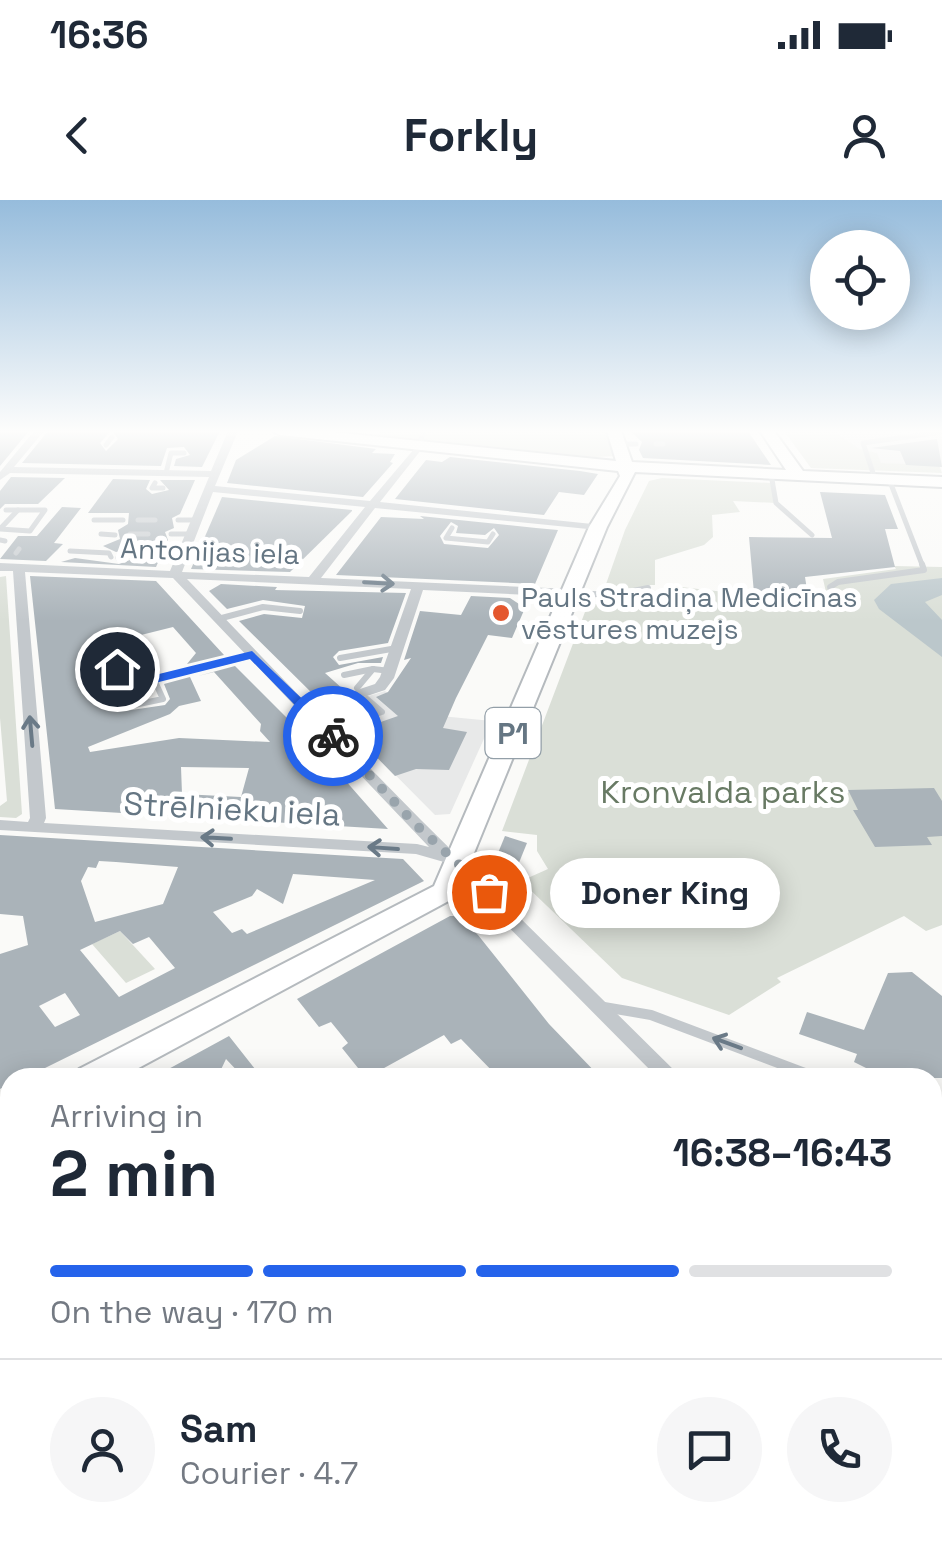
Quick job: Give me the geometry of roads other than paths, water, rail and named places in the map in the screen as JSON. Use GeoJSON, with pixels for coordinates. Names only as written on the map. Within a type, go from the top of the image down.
{"type":"FeatureCollection","features":[{"type":"Feature","properties":{"kind":"main road","name":"P1"},"geometry":{"type":"LineString","coordinates":[[110,1068],[446,891],[598,527],[617,494]]}},
{"type":"Feature","properties":{"kind":"street"},"geometry":{"type":"LineString","coordinates":[[207,494],[176,568],[177,576],[662,1068]]}},
{"type":"Feature","properties":{"kind":"street"},"geometry":{"type":"LineString","coordinates":[[264,494],[459,517],[598,527]]}},
{"type":"Feature","properties":{"kind":"street"},"geometry":{"type":"LineString","coordinates":[[313,580],[382,494]]}},
{"type":"Feature","properties":{"kind":"street"},"geometry":{"type":"LineString","coordinates":[[11,561],[38,818],[34,827]]}},
{"type":"Feature","properties":{"kind":"street","name":"Antonijas iela"},"geometry":{"type":"LineString","coordinates":[[11,561],[177,576],[571,593]]}},
{"type":"Feature","properties":{"kind":"street"},"geometry":{"type":"LineString","coordinates":[[307,710],[372,691],[390,670],[419,585]]}},
{"type":"Feature","properties":{"kind":"street","name":"Strēlnieku iela"},"geometry":{"type":"LineString","coordinates":[[0,825],[417,849],[458,863]]}},
{"type":"Feature","properties":{"kind":"lane"},"geometry":{"type":"LineString","coordinates":[[775,494],[776,503],[812,535]]}},
{"type":"Feature","properties":{"kind":"lane"},"geometry":{"type":"LineString","coordinates":[[836,606],[830,587],[838,582],[924,570],[889,494]]}},
{"type":"Feature","properties":{"kind":"lane"},"geometry":{"type":"LineString","coordinates":[[6,510],[18,510],[45,510],[30,530],[0,529],[18,510]]}},
{"type":"Feature","properties":{"kind":"lane"},"geometry":{"type":"LineString","coordinates":[[94,520],[123,520]]}},
{"type":"Feature","properties":{"kind":"lane"},"geometry":{"type":"LineString","coordinates":[[138,520],[154,520]]}},
{"type":"Feature","properties":{"kind":"lane"},"geometry":{"type":"LineString","coordinates":[[178,520],[195,520]]}},
{"type":"Feature","properties":{"kind":"lane"},"geometry":{"type":"LineString","coordinates":[[452,528],[446,538],[488,542],[494,534]]}},
{"type":"Feature","properties":{"kind":"lane"},"geometry":{"type":"LineString","coordinates":[[101,534],[115,534]]}},
{"type":"Feature","properties":{"kind":"lane"},"geometry":{"type":"LineString","coordinates":[[130,534],[148,534]]}},
{"type":"Feature","properties":{"kind":"lane"},"geometry":{"type":"LineString","coordinates":[[171,534],[190,534]]}},
{"type":"Feature","properties":{"kind":"lane"},"geometry":{"type":"LineString","coordinates":[[70,551],[118,557]]}},
{"type":"Feature","properties":{"kind":"lane"},"geometry":{"type":"LineString","coordinates":[[571,593],[613,595],[648,588]]}},
{"type":"Feature","properties":{"kind":"lane"},"geometry":{"type":"LineString","coordinates":[[218,619],[264,607],[300,610]]}},
{"type":"Feature","properties":{"kind":"lane"},"geometry":{"type":"LineString","coordinates":[[340,658],[376,648],[397,648]]}},
{"type":"Feature","properties":{"kind":"lane"},"geometry":{"type":"LineString","coordinates":[[155,679],[252,654]]}},
{"type":"Feature","properties":{"kind":"lane"},"geometry":{"type":"LineString","coordinates":[[117,669],[146,662],[163,699],[130,706]]}},
{"type":"Feature","properties":{"kind":"lane"},"geometry":{"type":"LineString","coordinates":[[192,673],[221,663]]}},
{"type":"Feature","properties":{"kind":"lane"},"geometry":{"type":"LineString","coordinates":[[357,688],[372,669]]}},
{"type":"Feature","properties":{"kind":"lane"},"geometry":{"type":"LineString","coordinates":[[344,675],[390,670]]}},
{"type":"Feature","properties":{"kind":"lane"},"geometry":{"type":"LineString","coordinates":[[326,730],[382,712],[367,699]]}},
{"type":"Feature","properties":{"kind":"lane"},"geometry":{"type":"LineString","coordinates":[[604,1008],[651,1014],[792,1068]]}},
{"type":"Feature","properties":{"kind":"place","name":"Pauls Stradiņa Medicīnas vēstures muzejs"},"geometry":{"type":"Point","coordinates":[501,613]}},
{"type":"Feature","properties":{"kind":"place","name":"Doner King"},"geometry":{"type":"Point","coordinates":[489,892]}},
{"type":"Feature","properties":{"kind":"park label","name":"Kronvalda parks"},"geometry":{"type":"Point","coordinates":[723,792]}}]}
